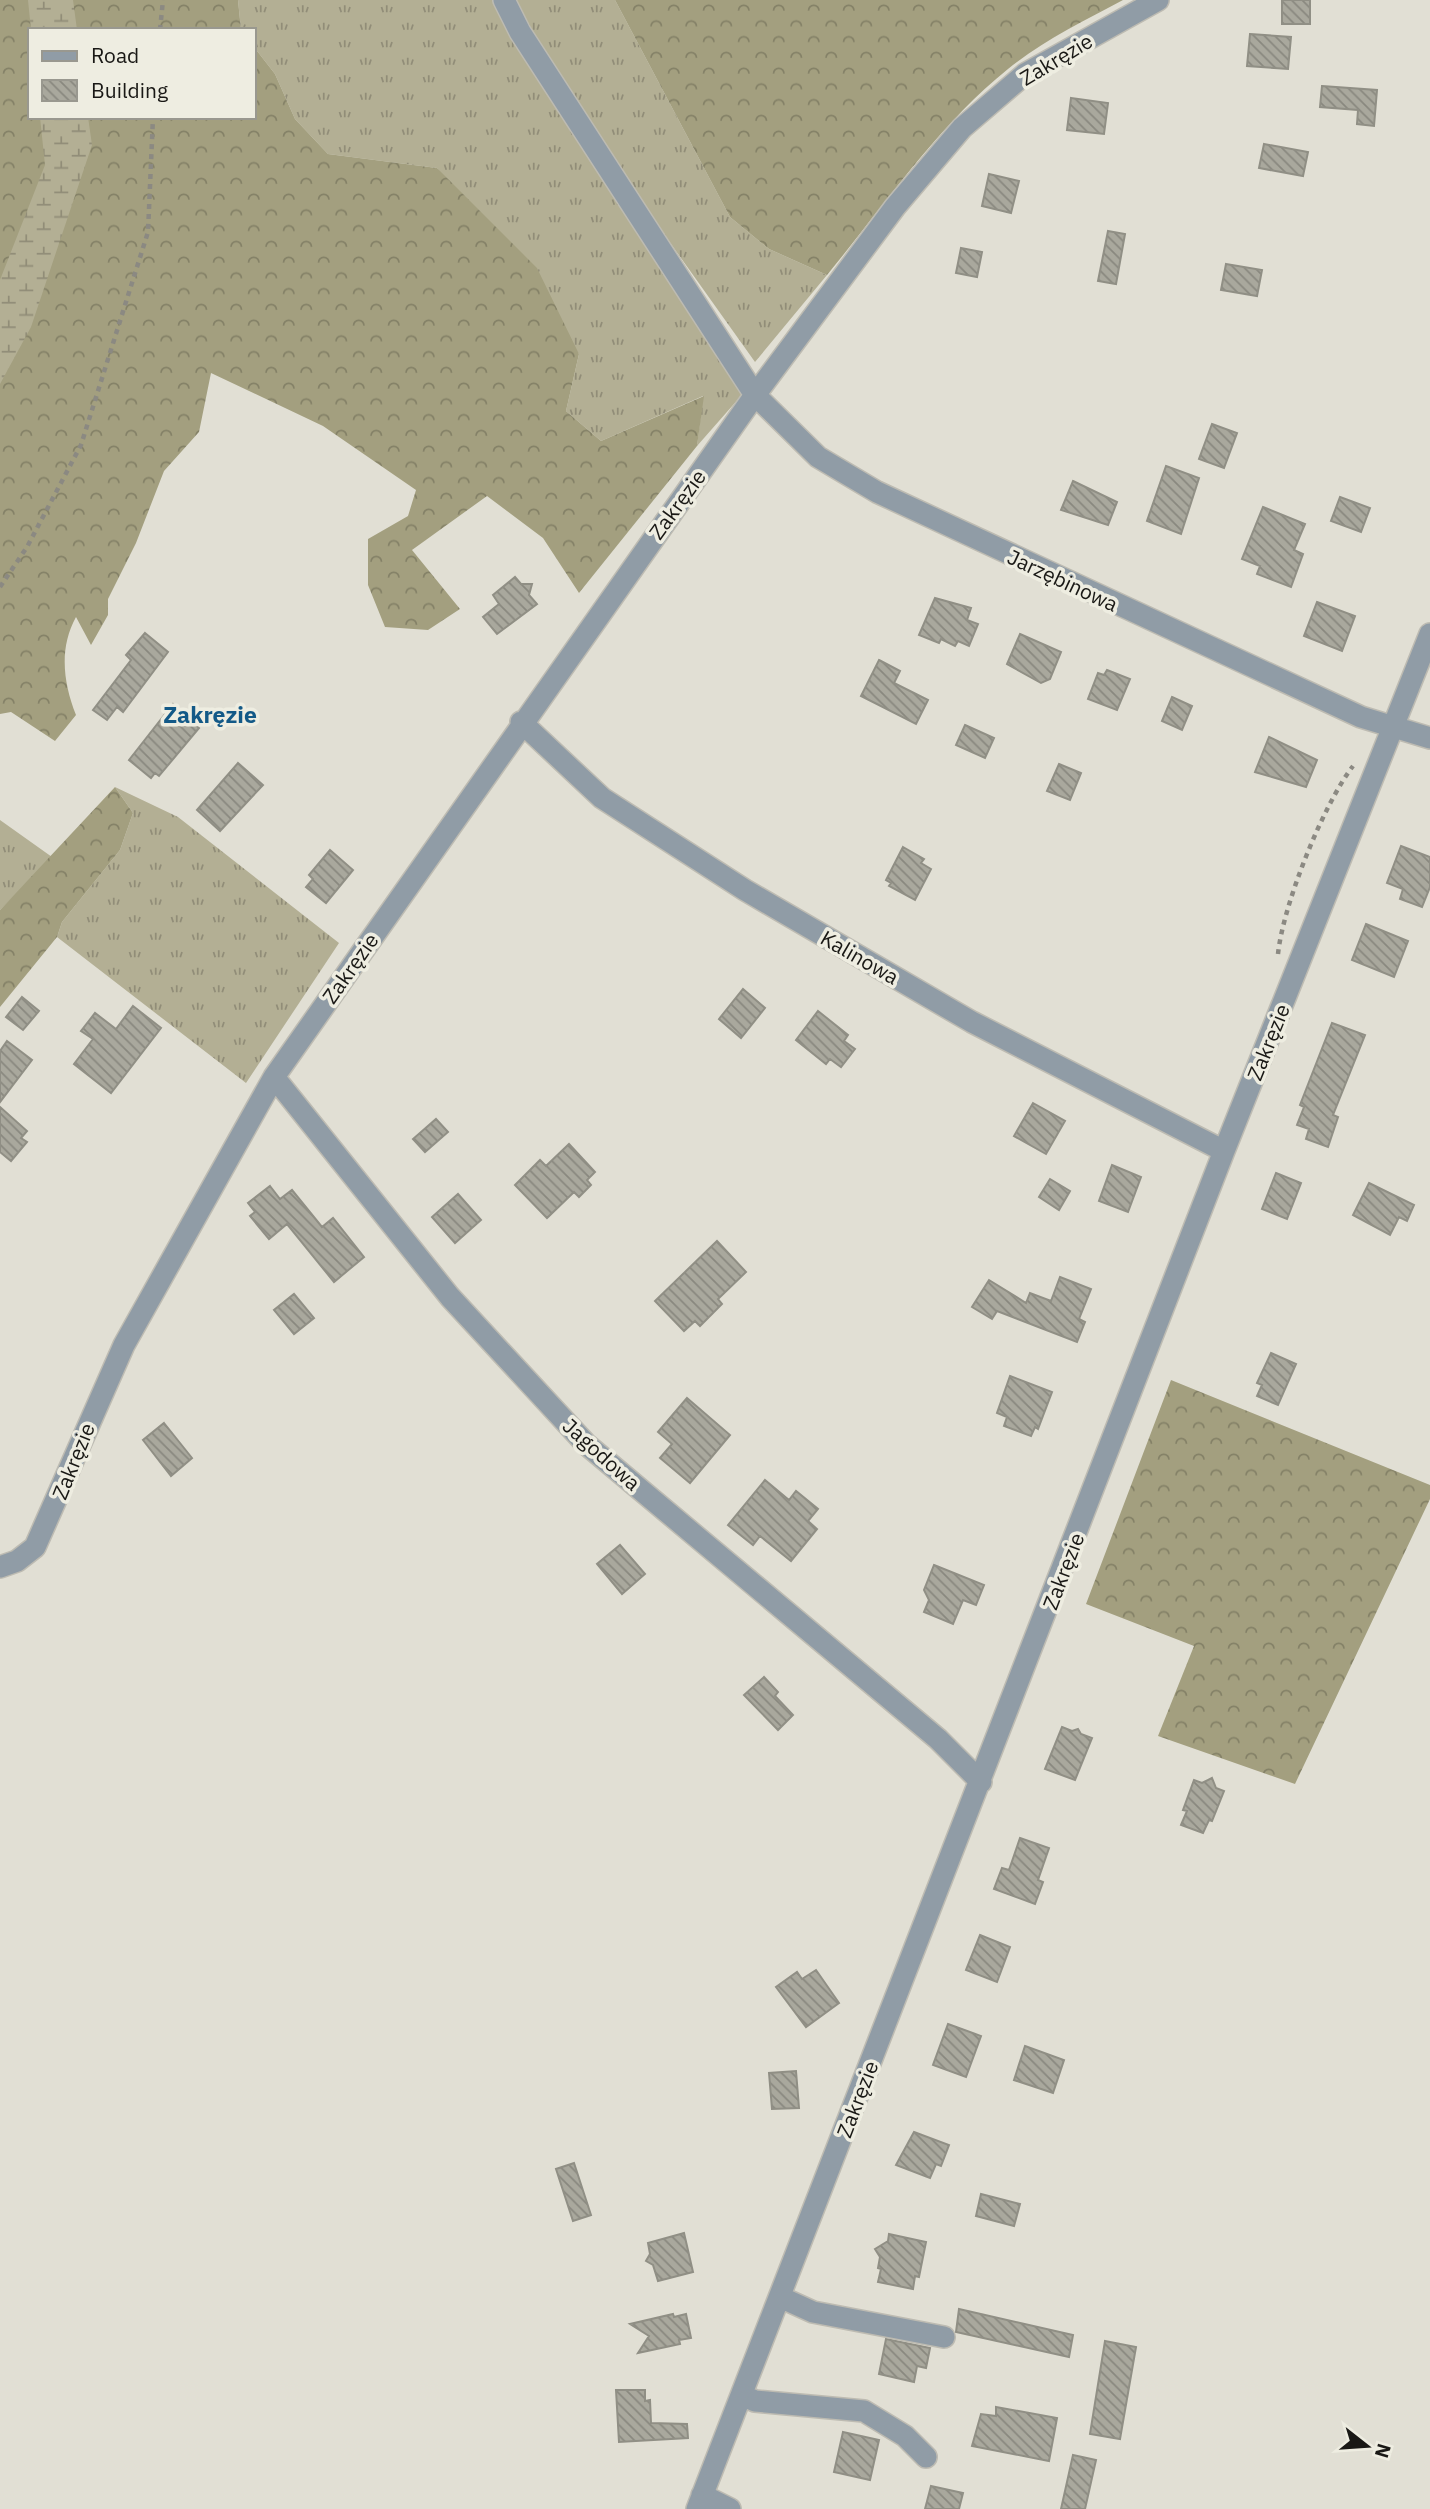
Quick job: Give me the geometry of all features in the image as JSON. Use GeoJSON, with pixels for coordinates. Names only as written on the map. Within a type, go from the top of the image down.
{"type":"FeatureCollection","features":[{"type":"Feature","properties":{"kind":"street"},"geometry":{"type":"LineString","coordinates":[[504,0],[520,32],[755,395]]}},
{"type":"Feature","properties":{"kind":"street","name":"Zakręzie"},"geometry":{"type":"LineString","coordinates":[[0,1567],[17,1561],[35,1547],[124,1345],[274,1077],[521,722],[755,395],[895,207],[962,128],[1026,74],[1158,0]]}},
{"type":"Feature","properties":{"kind":"street","name":"Jarzębinowa"},"geometry":{"type":"LineString","coordinates":[[755,395],[818,457],[877,492],[1361,717],[1430,738]]}},
{"type":"Feature","properties":{"kind":"street","name":"Zakręzie"},"geometry":{"type":"LineString","coordinates":[[700,2502],[1224,1151],[1430,634]]}},
{"type":"Feature","properties":{"kind":"street","name":"Kalinowa"},"geometry":{"type":"LineString","coordinates":[[521,722],[602,797],[745,890],[972,1022],[1224,1151]]}},
{"type":"Feature","properties":{"kind":"street","name":"Jagodowa"},"geometry":{"type":"LineString","coordinates":[[274,1077],[450,1297],[586,1444],[938,1739],[981,1782]]}},
{"type":"Feature","properties":{"kind":"street"},"geometry":{"type":"LineString","coordinates":[[780,2297],[813,2312],[944,2337]]}},
{"type":"Feature","properties":{"kind":"street"},"geometry":{"type":"LineString","coordinates":[[742,2395],[755,2400],[864,2411],[905,2436],[926,2456]]}},
{"type":"Feature","properties":{"kind":"street"},"geometry":{"type":"LineString","coordinates":[[700,2502],[730,2509]]}},
{"type":"Feature","properties":{"kind":"path"},"geometry":{"type":"LineString","coordinates":[[160,28],[163,0]]}},
{"type":"Feature","properties":{"kind":"path"},"geometry":{"type":"LineString","coordinates":[[0,587],[27,547],[80,445],[148,232],[153,119]]}},
{"type":"Feature","properties":{"kind":"path"},"geometry":{"type":"LineString","coordinates":[[1273,968],[1278,955],[1281,927],[1334,790],[1357,759]]}},
{"type":"Feature","properties":{"kind":"green space"},"geometry":{"type":"Polygon","coordinates":[[[0,0],[238,0],[241,28],[28,28],[28,119],[256,119],[256,50],[275,74],[295,119],[328,154],[437,168],[537,268],[579,354],[566,411],[601,441],[704,396],[697,446],[579,593],[543,538],[487,496],[412,550],[460,609],[428,630],[385,627],[368,585],[368,539],[408,516],[416,490],[323,426],[211,373],[199,432],[164,471],[136,543],[108,599],[108,615],[91,645],[76,617],[71,629],[65,665],[68,690],[76,715],[55,741],[11,712],[0,714],[0,0]]]}},
{"type":"Feature","properties":{"kind":"green space"},"geometry":{"type":"Polygon","coordinates":[[[28,0],[73,0],[77,28],[31,28],[28,0]]]}},
{"type":"Feature","properties":{"kind":"green space"},"geometry":{"type":"Polygon","coordinates":[[[238,0],[492,0],[518,49],[748,388],[697,446],[703,396],[601,441],[566,411],[579,354],[437,168],[328,154],[295,119],[275,74],[256,50],[256,28],[241,28],[238,0]]]}},
{"type":"Feature","properties":{"kind":"green space"},"geometry":{"type":"Polygon","coordinates":[[[512,0],[615,0],[730,217],[769,249],[827,275],[755,362],[656,223],[512,0]]]}},
{"type":"Feature","properties":{"kind":"green space"},"geometry":{"type":"Polygon","coordinates":[[[615,0],[1123,0],[1035,49],[983,91],[935,140],[827,275],[769,249],[730,217],[615,0]]]}},
{"type":"Feature","properties":{"kind":"green space"},"geometry":{"type":"Polygon","coordinates":[[[40,119],[88,119],[92,145],[31,327],[0,384],[0,280],[45,165],[40,119]]]}},
{"type":"Feature","properties":{"kind":"green space"},"geometry":{"type":"Polygon","coordinates":[[[115,787],[178,817],[339,943],[246,1083],[57,937],[62,922],[120,850],[133,813],[115,787]]]}},
{"type":"Feature","properties":{"kind":"green space"},"geometry":{"type":"Polygon","coordinates":[[[115,787],[133,813],[120,850],[62,922],[57,937],[0,1007],[0,910],[115,787]]]}},
{"type":"Feature","properties":{"kind":"green space"},"geometry":{"type":"Polygon","coordinates":[[[0,820],[52,857],[0,910],[0,820]]]}},
{"type":"Feature","properties":{"kind":"green space"},"geometry":{"type":"Polygon","coordinates":[[[1171,1380],[1430,1485],[1430,1499],[1295,1784],[1158,1736],[1194,1646],[1086,1604],[1171,1380]]]}},
{"type":"Feature","properties":{"kind":"building"},"geometry":{"type":"Polygon","coordinates":[[[1282,0],[1310,0],[1310,24],[1282,24],[1282,0]]]}},
{"type":"Feature","properties":{"kind":"building"},"geometry":{"type":"Polygon","coordinates":[[[1250,34],[1291,37],[1288,69],[1247,66],[1250,34]]]}},
{"type":"Feature","properties":{"kind":"building"},"geometry":{"type":"Polygon","coordinates":[[[1322,86],[1377,90],[1374,126],[1357,124],[1358,110],[1320,107],[1322,86]]]}},
{"type":"Feature","properties":{"kind":"building"},"geometry":{"type":"Polygon","coordinates":[[[1071,98],[1108,103],[1104,134],[1067,130],[1071,98]]]}},
{"type":"Feature","properties":{"kind":"building"},"geometry":{"type":"Polygon","coordinates":[[[1264,144],[1308,152],[1303,176],[1259,168],[1264,144]]]}},
{"type":"Feature","properties":{"kind":"building"},"geometry":{"type":"Polygon","coordinates":[[[989,174],[1019,181],[1011,213],[982,206],[989,174]]]}},
{"type":"Feature","properties":{"kind":"building"},"geometry":{"type":"Polygon","coordinates":[[[1108,231],[1125,234],[1116,284],[1098,281],[1108,231]]]}},
{"type":"Feature","properties":{"kind":"building"},"geometry":{"type":"Polygon","coordinates":[[[961,248],[982,252],[977,277],[956,273],[961,248]]]}},
{"type":"Feature","properties":{"kind":"building"},"geometry":{"type":"Polygon","coordinates":[[[1226,264],[1262,270],[1257,296],[1221,290],[1226,264]]]}},
{"type":"Feature","properties":{"kind":"building"},"geometry":{"type":"Polygon","coordinates":[[[1212,424],[1237,433],[1224,468],[1199,459],[1212,424]]]}},
{"type":"Feature","properties":{"kind":"building"},"geometry":{"type":"Polygon","coordinates":[[[1166,466],[1199,478],[1181,534],[1147,521],[1166,466]]]}},
{"type":"Feature","properties":{"kind":"building"},"geometry":{"type":"Polygon","coordinates":[[[1073,481],[1117,502],[1108,525],[1061,510],[1073,481]]]}},
{"type":"Feature","properties":{"kind":"building"},"geometry":{"type":"Polygon","coordinates":[[[1340,497],[1370,508],[1361,532],[1331,521],[1340,497]]]}},
{"type":"Feature","properties":{"kind":"building"},"geometry":{"type":"Polygon","coordinates":[[[1263,507],[1305,524],[1294,550],[1303,554],[1291,587],[1257,574],[1260,566],[1242,559],[1263,507]]]}},
{"type":"Feature","properties":{"kind":"building"},"geometry":{"type":"Polygon","coordinates":[[[515,577],[521,584],[532,584],[529,595],[537,604],[497,634],[483,617],[499,604],[493,595],[515,577]]]}},
{"type":"Feature","properties":{"kind":"building"},"geometry":{"type":"Polygon","coordinates":[[[935,598],[971,608],[967,620],[978,624],[969,646],[958,641],[955,646],[941,639],[939,643],[919,635],[935,598]]]}},
{"type":"Feature","properties":{"kind":"building"},"geometry":{"type":"Polygon","coordinates":[[[1317,602],[1355,616],[1342,651],[1304,636],[1317,602]]]}},
{"type":"Feature","properties":{"kind":"building"},"geometry":{"type":"Polygon","coordinates":[[[145,633],[168,652],[123,712],[117,707],[107,720],[93,710],[131,660],[126,655],[145,633]]]}},
{"type":"Feature","properties":{"kind":"building"},"geometry":{"type":"Polygon","coordinates":[[[1020,634],[1061,652],[1050,679],[1041,683],[1007,664],[1020,634]]]}},
{"type":"Feature","properties":{"kind":"building"},"geometry":{"type":"Polygon","coordinates":[[[879,660],[900,671],[894,683],[928,700],[916,724],[861,696],[879,660]]]}},
{"type":"Feature","properties":{"kind":"building"},"geometry":{"type":"Polygon","coordinates":[[[1107,670],[1130,679],[1117,710],[1088,699],[1098,673],[1104,675],[1107,670]]]}},
{"type":"Feature","properties":{"kind":"building"},"geometry":{"type":"Polygon","coordinates":[[[1172,697],[1192,706],[1182,730],[1162,721],[1172,697]]]}},
{"type":"Feature","properties":{"kind":"building"},"geometry":{"type":"Polygon","coordinates":[[[173,704],[199,728],[159,776],[155,773],[151,778],[129,760],[173,704]]]}},
{"type":"Feature","properties":{"kind":"building"},"geometry":{"type":"Polygon","coordinates":[[[965,725],[994,738],[985,758],[956,745],[965,725]]]}},
{"type":"Feature","properties":{"kind":"building"},"geometry":{"type":"Polygon","coordinates":[[[1269,737],[1317,760],[1306,787],[1255,772],[1269,737]]]}},
{"type":"Feature","properties":{"kind":"building"},"geometry":{"type":"Polygon","coordinates":[[[238,763],[263,785],[220,831],[197,810],[238,763]]]}},
{"type":"Feature","properties":{"kind":"building"},"geometry":{"type":"Polygon","coordinates":[[[1059,764],[1081,773],[1070,800],[1047,791],[1059,764]]]}},
{"type":"Feature","properties":{"kind":"building"},"geometry":{"type":"Polygon","coordinates":[[[1401,846],[1430,857],[1430,887],[1422,907],[1400,899],[1403,889],[1387,883],[1401,846]]]}},
{"type":"Feature","properties":{"kind":"building"},"geometry":{"type":"Polygon","coordinates":[[[903,847],[924,859],[921,863],[931,869],[915,900],[889,886],[891,883],[886,880],[903,847]]]}},
{"type":"Feature","properties":{"kind":"building"},"geometry":{"type":"Polygon","coordinates":[[[330,850],[353,870],[326,903],[306,887],[313,879],[309,875],[330,850]]]}},
{"type":"Feature","properties":{"kind":"building"},"geometry":{"type":"Polygon","coordinates":[[[1366,924],[1408,941],[1394,977],[1352,960],[1366,924]]]}},
{"type":"Feature","properties":{"kind":"building"},"geometry":{"type":"Polygon","coordinates":[[[743,989],[765,1008],[741,1038],[719,1019],[743,989]]]}},
{"type":"Feature","properties":{"kind":"building"},"geometry":{"type":"Polygon","coordinates":[[[22,997],[39,1011],[23,1030],[6,1017],[22,997]]]}},
{"type":"Feature","properties":{"kind":"building"},"geometry":{"type":"Polygon","coordinates":[[[133,1006],[161,1028],[111,1093],[74,1064],[93,1039],[81,1031],[95,1013],[116,1029],[133,1006]]]}},
{"type":"Feature","properties":{"kind":"building"},"geometry":{"type":"Polygon","coordinates":[[[818,1011],[848,1035],[844,1041],[855,1049],[841,1067],[830,1059],[826,1064],[796,1040],[818,1011]]]}},
{"type":"Feature","properties":{"kind":"building"},"geometry":{"type":"Polygon","coordinates":[[[1332,1023],[1365,1035],[1333,1115],[1338,1117],[1328,1147],[1306,1139],[1309,1129],[1297,1125],[1304,1107],[1300,1105],[1332,1023]]]}},
{"type":"Feature","properties":{"kind":"building"},"geometry":{"type":"Polygon","coordinates":[[[7,1041],[32,1060],[0,1102],[0,1051],[7,1041]]]}},
{"type":"Feature","properties":{"kind":"building"},"geometry":{"type":"Polygon","coordinates":[[[1033,1103],[1065,1121],[1046,1154],[1014,1136],[1033,1103]]]}},
{"type":"Feature","properties":{"kind":"building"},"geometry":{"type":"Polygon","coordinates":[[[0,1107],[27,1131],[21,1138],[27,1142],[11,1161],[0,1152],[0,1107]]]}},
{"type":"Feature","properties":{"kind":"building"},"geometry":{"type":"Polygon","coordinates":[[[436,1119],[448,1132],[425,1152],[413,1139],[436,1119]]]}},
{"type":"Feature","properties":{"kind":"building"},"geometry":{"type":"Polygon","coordinates":[[[569,1144],[595,1172],[587,1180],[591,1185],[579,1197],[574,1192],[547,1218],[515,1185],[540,1160],[546,1166],[569,1144]]]}},
{"type":"Feature","properties":{"kind":"building"},"geometry":{"type":"Polygon","coordinates":[[[1112,1165],[1141,1177],[1128,1212],[1099,1201],[1112,1165]]]}},
{"type":"Feature","properties":{"kind":"building"},"geometry":{"type":"Polygon","coordinates":[[[1276,1173],[1301,1183],[1287,1219],[1262,1209],[1276,1173]]]}},
{"type":"Feature","properties":{"kind":"building"},"geometry":{"type":"Polygon","coordinates":[[[1050,1179],[1070,1191],[1059,1210],[1039,1197],[1050,1179]]]}},
{"type":"Feature","properties":{"kind":"building"},"geometry":{"type":"Polygon","coordinates":[[[1369,1183],[1414,1205],[1407,1221],[1399,1217],[1390,1235],[1353,1215],[1369,1183]]]}},
{"type":"Feature","properties":{"kind":"building"},"geometry":{"type":"Polygon","coordinates":[[[270,1186],[280,1199],[292,1190],[322,1227],[333,1218],[364,1257],[334,1282],[287,1224],[269,1239],[250,1216],[255,1212],[248,1203],[270,1186]]]}},
{"type":"Feature","properties":{"kind":"building"},"geometry":{"type":"Polygon","coordinates":[[[458,1194],[481,1220],[455,1243],[432,1217],[458,1194]]]}},
{"type":"Feature","properties":{"kind":"building"},"geometry":{"type":"Polygon","coordinates":[[[717,1241],[746,1272],[718,1299],[722,1304],[700,1326],[695,1321],[684,1331],[655,1301],[717,1241]]]}},
{"type":"Feature","properties":{"kind":"building"},"geometry":{"type":"Polygon","coordinates":[[[1060,1277],[1091,1289],[1079,1319],[1085,1322],[1077,1342],[997,1311],[992,1319],[972,1307],[989,1280],[1026,1303],[1030,1293],[1051,1301],[1060,1277]]]}},
{"type":"Feature","properties":{"kind":"building"},"geometry":{"type":"Polygon","coordinates":[[[294,1294],[314,1318],[294,1334],[274,1310],[294,1294]]]}},
{"type":"Feature","properties":{"kind":"building"},"geometry":{"type":"Polygon","coordinates":[[[1271,1353],[1296,1364],[1278,1405],[1257,1396],[1262,1385],[1257,1383],[1271,1353]]]}},
{"type":"Feature","properties":{"kind":"building"},"geometry":{"type":"Polygon","coordinates":[[[1010,1376],[1052,1392],[1038,1429],[1035,1427],[1031,1436],[1004,1426],[1007,1417],[997,1413],[1010,1376]]]}},
{"type":"Feature","properties":{"kind":"building"},"geometry":{"type":"Polygon","coordinates":[[[687,1398],[730,1435],[690,1483],[660,1458],[672,1444],[658,1432],[687,1398]]]}},
{"type":"Feature","properties":{"kind":"building"},"geometry":{"type":"Polygon","coordinates":[[[164,1423],[192,1458],[171,1476],[143,1440],[164,1423]]]}},
{"type":"Feature","properties":{"kind":"building"},"geometry":{"type":"Polygon","coordinates":[[[765,1480],[789,1500],[796,1491],[818,1509],[808,1521],[817,1529],[791,1561],[760,1536],[753,1545],[728,1525],[765,1480]]]}},
{"type":"Feature","properties":{"kind":"building"},"geometry":{"type":"Polygon","coordinates":[[[620,1545],[645,1574],[622,1594],[597,1564],[620,1545]]]}},
{"type":"Feature","properties":{"kind":"building"},"geometry":{"type":"Polygon","coordinates":[[[934,1565],[984,1585],[976,1605],[963,1600],[953,1624],[924,1612],[929,1600],[924,1590],[934,1565]]]}},
{"type":"Feature","properties":{"kind":"building"},"geometry":{"type":"Polygon","coordinates":[[[764,1677],[778,1692],[775,1696],[793,1715],[778,1730],[744,1695],[764,1677]]]}},
{"type":"Feature","properties":{"kind":"building"},"geometry":{"type":"Polygon","coordinates":[[[1062,1727],[1072,1731],[1078,1729],[1081,1734],[1092,1738],[1075,1780],[1045,1769],[1062,1727]]]}},
{"type":"Feature","properties":{"kind":"building"},"geometry":{"type":"Polygon","coordinates":[[[1212,1778],[1216,1788],[1224,1791],[1212,1821],[1209,1820],[1203,1833],[1181,1825],[1187,1811],[1183,1810],[1194,1780],[1202,1783],[1212,1778]]]}},
{"type":"Feature","properties":{"kind":"building"},"geometry":{"type":"Polygon","coordinates":[[[1020,1838],[1049,1848],[1038,1880],[1043,1882],[1035,1904],[994,1889],[1002,1868],[1009,1870],[1020,1838]]]}},
{"type":"Feature","properties":{"kind":"building"},"geometry":{"type":"Polygon","coordinates":[[[980,1935],[1010,1947],[997,1982],[966,1970],[980,1935]]]}},
{"type":"Feature","properties":{"kind":"building"},"geometry":{"type":"Polygon","coordinates":[[[816,1970],[839,2003],[806,2027],[776,1987],[797,1972],[802,1979],[816,1970]]]}},
{"type":"Feature","properties":{"kind":"building"},"geometry":{"type":"Polygon","coordinates":[[[948,2024],[981,2036],[966,2077],[933,2065],[948,2024]]]}},
{"type":"Feature","properties":{"kind":"building"},"geometry":{"type":"Polygon","coordinates":[[[1025,2046],[1064,2060],[1053,2093],[1014,2080],[1025,2046]]]}},
{"type":"Feature","properties":{"kind":"building"},"geometry":{"type":"Polygon","coordinates":[[[796,2071],[799,2108],[772,2109],[769,2073],[796,2071]]]}},
{"type":"Feature","properties":{"kind":"building"},"geometry":{"type":"Polygon","coordinates":[[[914,2132],[949,2145],[941,2166],[936,2164],[930,2178],[896,2165],[914,2132]]]}},
{"type":"Feature","properties":{"kind":"building"},"geometry":{"type":"Polygon","coordinates":[[[574,2163],[591,2215],[573,2221],[556,2169],[574,2163]]]}},
{"type":"Feature","properties":{"kind":"building"},"geometry":{"type":"Polygon","coordinates":[[[981,2194],[1020,2204],[1014,2226],[976,2216],[981,2194]]]}},
{"type":"Feature","properties":{"kind":"building"},"geometry":{"type":"Polygon","coordinates":[[[684,2233],[693,2272],[658,2281],[653,2265],[646,2261],[650,2254],[648,2243],[684,2233]]]}},
{"type":"Feature","properties":{"kind":"building"},"geometry":{"type":"Polygon","coordinates":[[[889,2234],[926,2242],[919,2277],[915,2276],[913,2289],[878,2282],[880,2257],[875,2249],[888,2241],[889,2234]]]}},
{"type":"Feature","properties":{"kind":"building"},"geometry":{"type":"Polygon","coordinates":[[[959,2309],[1073,2335],[1069,2357],[956,2332],[959,2309]]]}},
{"type":"Feature","properties":{"kind":"building"},"geometry":{"type":"Polygon","coordinates":[[[673,2314],[674,2317],[686,2314],[691,2338],[679,2340],[680,2344],[638,2353],[649,2336],[630,2324],[673,2314]]]}},
{"type":"Feature","properties":{"kind":"building"},"geometry":{"type":"Polygon","coordinates":[[[886,2339],[930,2348],[926,2368],[917,2366],[914,2382],[879,2374],[886,2339]]]}},
{"type":"Feature","properties":{"kind":"building"},"geometry":{"type":"Polygon","coordinates":[[[1105,2341],[1136,2347],[1120,2439],[1090,2434],[1105,2341]]]}},
{"type":"Feature","properties":{"kind":"building"},"geometry":{"type":"Polygon","coordinates":[[[616,2390],[645,2390],[645,2401],[650,2400],[651,2423],[687,2424],[688,2438],[619,2442],[616,2390]]]}},
{"type":"Feature","properties":{"kind":"building"},"geometry":{"type":"Polygon","coordinates":[[[996,2407],[1057,2418],[1049,2461],[972,2446],[981,2414],[996,2416],[996,2407]]]}},
{"type":"Feature","properties":{"kind":"building"},"geometry":{"type":"Polygon","coordinates":[[[843,2432],[879,2440],[870,2480],[834,2472],[843,2432]]]}},
{"type":"Feature","properties":{"kind":"building"},"geometry":{"type":"Polygon","coordinates":[[[1073,2455],[1096,2460],[1085,2509],[1061,2509],[1073,2455]]]}},
{"type":"Feature","properties":{"kind":"building"},"geometry":{"type":"Polygon","coordinates":[[[931,2486],[963,2493],[959,2509],[925,2509],[931,2486]]]}},
{"type":"Feature","properties":{"kind":"district","name":"Zakręzie"},"geometry":{"type":"Point","coordinates":[210,714]}}]}
